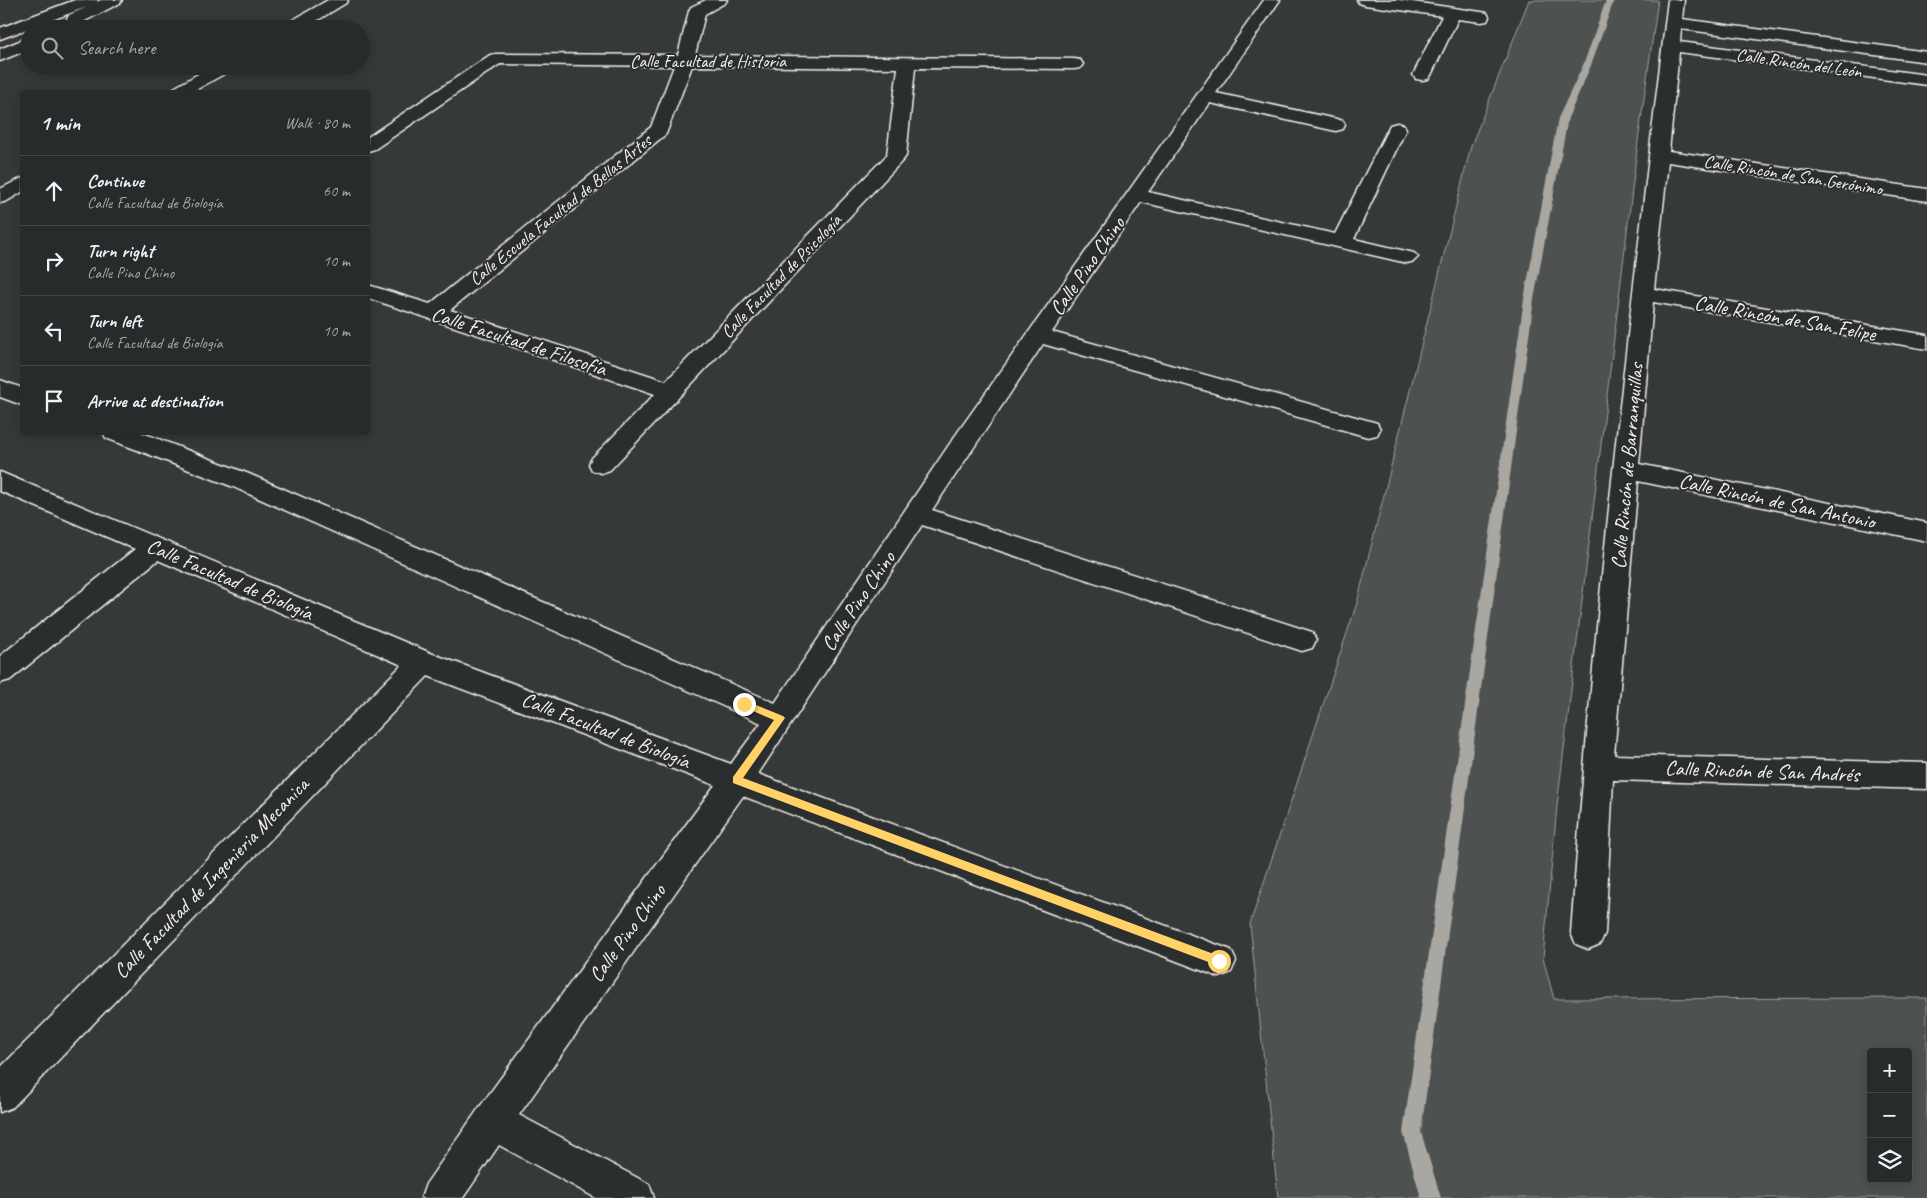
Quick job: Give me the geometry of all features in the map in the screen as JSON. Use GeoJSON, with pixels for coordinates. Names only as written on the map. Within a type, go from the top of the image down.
{"type":"FeatureCollection","features":[{"type":"Feature","properties":{"kind":"street"},"geometry":{"type":"LineString","coordinates":[[37,20],[90,0]]}},
{"type":"Feature","properties":{"kind":"street"},"geometry":{"type":"LineString","coordinates":[[306,20],[340,0]]}},
{"type":"Feature","properties":{"kind":"street"},"geometry":{"type":"LineString","coordinates":[[692,5],[719,0]]}},
{"type":"Feature","properties":{"kind":"street","name":"Calle Pino Chino"},"geometry":{"type":"LineString","coordinates":[[440,1198],[492,1121],[780,718],[1038,335],[1272,0]]}},
{"type":"Feature","properties":{"kind":"street"},"geometry":{"type":"LineString","coordinates":[[1365,0],[1482,17]]}},
{"type":"Feature","properties":{"kind":"street"},"geometry":{"type":"LineString","coordinates":[[72,20],[105,1]]}},
{"type":"Feature","properties":{"kind":"street","name":"Calle Escuela Facultad de Bellas Artes"},"geometry":{"type":"LineString","coordinates":[[434,312],[659,130],[685,61],[692,5]]}},
{"type":"Feature","properties":{"kind":"street"},"geometry":{"type":"LineString","coordinates":[[1422,75],[1452,13]]}},
{"type":"Feature","properties":{"kind":"street","name":"Calle Rincón del León"},"geometry":{"type":"LineString","coordinates":[[1673,23],[1927,57]]}},
{"type":"Feature","properties":{"kind":"street","name":"Calle Rincón del León"},"geometry":{"type":"LineString","coordinates":[[1673,23],[1927,80]]}},
{"type":"Feature","properties":{"kind":"street","name":"Calle Rincón de Barranquillas"},"geometry":{"type":"LineString","coordinates":[[1588,933],[1598,767],[1628,470],[1643,294],[1660,155],[1673,23]]}},
{"type":"Feature","properties":{"kind":"street"},"geometry":{"type":"LineString","coordinates":[[0,34],[20,26]]}},
{"type":"Feature","properties":{"kind":"street"},"geometry":{"type":"LineString","coordinates":[[0,56],[20,46]]}},
{"type":"Feature","properties":{"kind":"street","name":"Calle Facultad de Historia"},"geometry":{"type":"LineString","coordinates":[[370,144],[496,60],[1074,64]]}},
{"type":"Feature","properties":{"kind":"street","name":"Calle Facultad de Psicología"},"geometry":{"type":"LineString","coordinates":[[600,464],[896,156],[907,63]]}},
{"type":"Feature","properties":{"kind":"street"},"geometry":{"type":"LineString","coordinates":[[184,90],[210,75]]}},
{"type":"Feature","properties":{"kind":"street"},"geometry":{"type":"LineString","coordinates":[[1205,96],[1336,125]]}},
{"type":"Feature","properties":{"kind":"street"},"geometry":{"type":"LineString","coordinates":[[1342,242],[1397,129]]}},
{"type":"Feature","properties":{"kind":"street","name":"Calle Rincón de San Gerónimo"},"geometry":{"type":"LineString","coordinates":[[1660,155],[1927,194]]}},
{"type":"Feature","properties":{"kind":"street"},"geometry":{"type":"LineString","coordinates":[[0,196],[20,185]]}},
{"type":"Feature","properties":{"kind":"street"},"geometry":{"type":"LineString","coordinates":[[1137,195],[1407,258]]}},
{"type":"Feature","properties":{"kind":"street","name":"Calle Facultad de Filosofía"},"geometry":{"type":"LineString","coordinates":[[370,292],[671,391]]}},
{"type":"Feature","properties":{"kind":"street","name":"Calle Rincón de San Felipe"},"geometry":{"type":"LineString","coordinates":[[1643,294],[1927,342]]}},
{"type":"Feature","properties":{"kind":"street"},"geometry":{"type":"LineString","coordinates":[[1038,335],[1368,429]]}},
{"type":"Feature","properties":{"kind":"street"},"geometry":{"type":"LineString","coordinates":[[0,388],[20,396]]}},
{"type":"Feature","properties":{"kind":"street"},"geometry":{"type":"LineString","coordinates":[[123,435],[240,480],[780,718]]}},
{"type":"Feature","properties":{"kind":"street","name":"Calle Rincón de San Antonio"},"geometry":{"type":"LineString","coordinates":[[1628,470],[1927,532]]}},
{"type":"Feature","properties":{"kind":"street","name":"Calle Facultad de Biología"},"geometry":{"type":"LineString","coordinates":[[0,481],[423,662],[1219,961]]}},
{"type":"Feature","properties":{"kind":"street"},"geometry":{"type":"LineString","coordinates":[[916,514],[1302,640]]}},
{"type":"Feature","properties":{"kind":"street"},"geometry":{"type":"LineString","coordinates":[[0,672],[156,547]]}},
{"type":"Feature","properties":{"kind":"street","name":"Calle Facultad de Ingenieria Mecanica"},"geometry":{"type":"LineString","coordinates":[[0,1094],[423,662]]}},
{"type":"Feature","properties":{"kind":"street","name":"Calle Rincón de San Andrés"},"geometry":{"type":"LineString","coordinates":[[1598,767],[1927,776]]}},
{"type":"Feature","properties":{"kind":"street"},"geometry":{"type":"LineString","coordinates":[[492,1121],[635,1198]]}},
{"type":"Feature","properties":{"kind":"shaded area"},"geometry":{"type":"Polygon","coordinates":[[[1529,0],[1658,0],[1638,141],[1557,806],[1543,958],[1554,999],[1927,998],[1927,1198],[1278,1198],[1250,924],[1357,603],[1471,146],[1529,0]]]}},
{"type":"Feature","properties":{"kind":"waterway"},"geometry":{"type":"LineString","coordinates":[[1431,1198],[1412,1132],[1529,299],[1563,118],[1588,63],[1610,0]]}},
{"type":"Feature","properties":{"kind":"route"},"geometry":{"type":"LineString","coordinates":[[744,704],[780,718],[736,780],[1219,961]]}}]}
